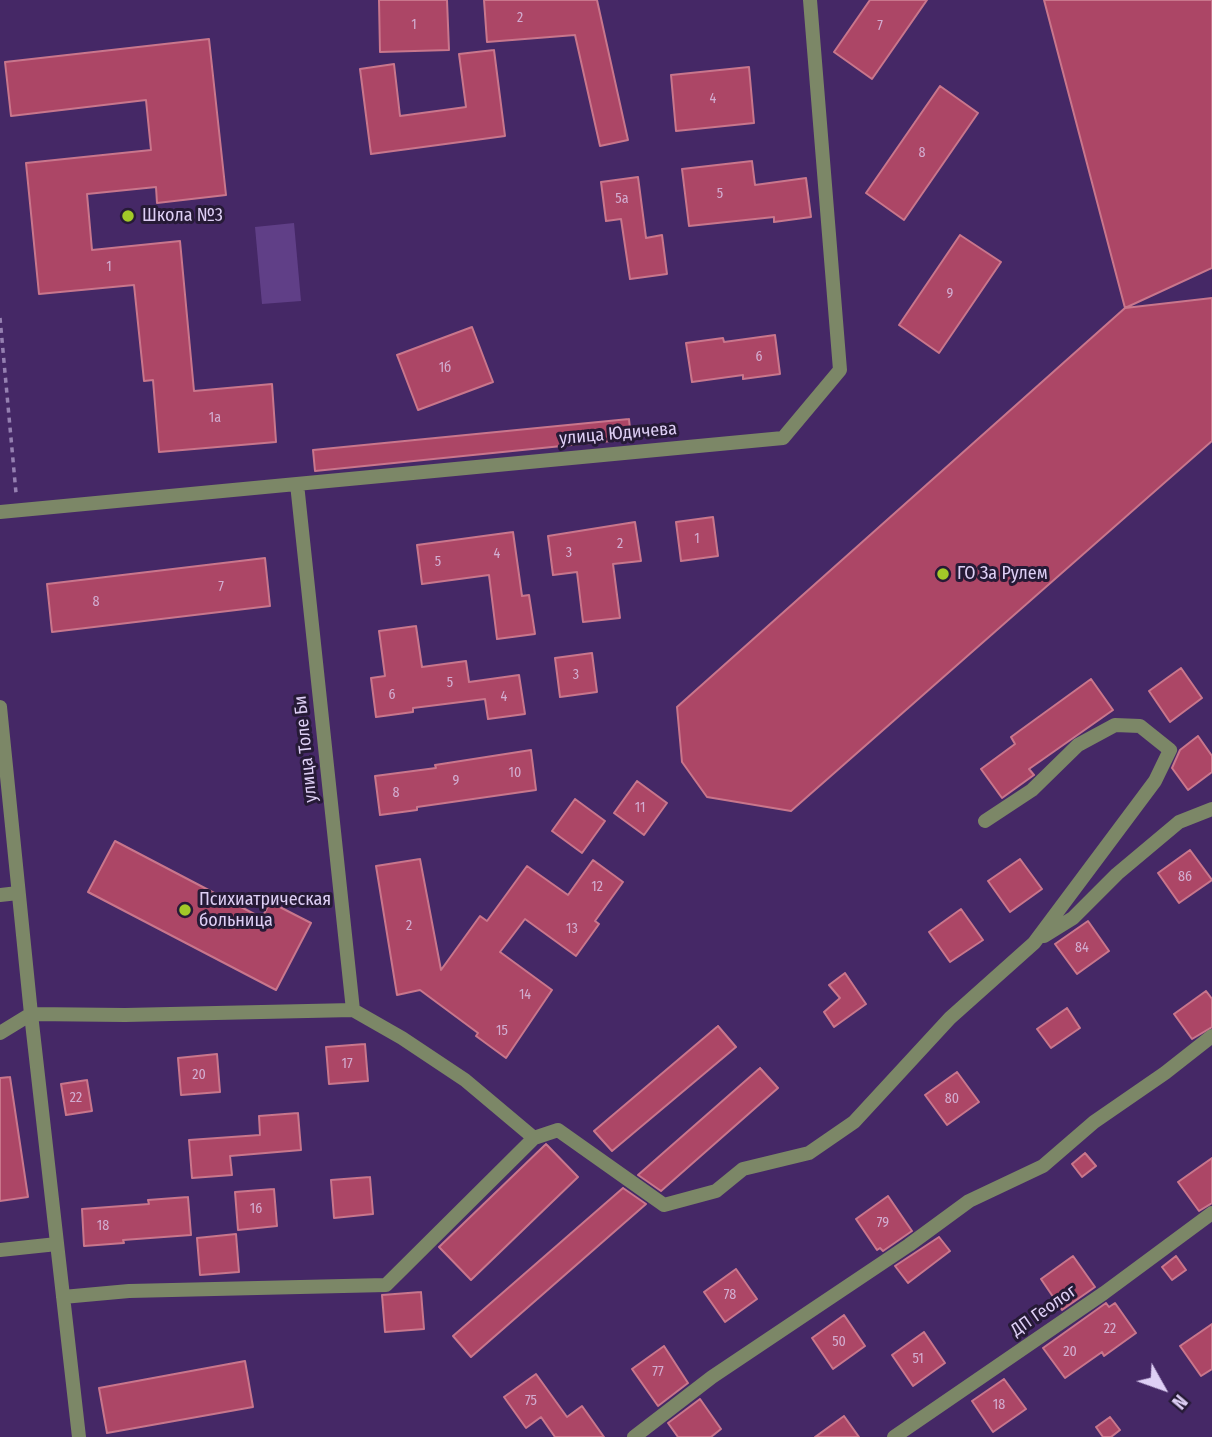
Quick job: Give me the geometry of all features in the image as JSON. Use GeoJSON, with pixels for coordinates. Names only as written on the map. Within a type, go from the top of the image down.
{"type":"FeatureCollection","features":[{"type":"Feature","properties":{"kind":"street","name":"улица Юдичева"},"geometry":{"type":"LineString","coordinates":[[0,512],[783,438],[839,370],[810,0]]}},
{"type":"Feature","properties":{"kind":"street","name":"улица Толе Би"},"geometry":{"type":"LineString","coordinates":[[297,484],[353,1010]]}},
{"type":"Feature","properties":{"kind":"street"},"geometry":{"type":"LineString","coordinates":[[0,706],[7,845],[18,893],[79,1437]]}},
{"type":"Feature","properties":{"kind":"street"},"geometry":{"type":"LineString","coordinates":[[985,821],[1032,790],[1077,745],[1115,726],[1140,726],[1170,750],[1155,781],[1034,943]]}},
{"type":"Feature","properties":{"kind":"street"},"geometry":{"type":"LineString","coordinates":[[63,1297],[129,1291],[386,1285],[534,1138],[558,1130],[664,1205],[716,1191],[743,1169],[809,1153],[854,1122],[950,1018],[1034,943],[1073,918],[1116,874],[1179,822],[1212,808]]}},
{"type":"Feature","properties":{"kind":"street"},"geometry":{"type":"LineString","coordinates":[[0,895],[18,893]]}},
{"type":"Feature","properties":{"kind":"street"},"geometry":{"type":"LineString","coordinates":[[0,1033],[31,1014],[125,1015],[353,1010],[402,1038],[465,1080],[534,1138]]}},
{"type":"Feature","properties":{"kind":"street"},"geometry":{"type":"LineString","coordinates":[[634,1437],[712,1377],[909,1245],[969,1201],[1043,1166],[1094,1122],[1165,1073],[1212,1036]]}},
{"type":"Feature","properties":{"kind":"street","name":"ДП Геолог"},"geometry":{"type":"LineString","coordinates":[[894,1437],[1104,1293],[1212,1213]]}},
{"type":"Feature","properties":{"kind":"street"},"geometry":{"type":"LineString","coordinates":[[0,1250],[57,1244]]}},
{"type":"Feature","properties":{"kind":"path"},"geometry":{"type":"LineString","coordinates":[[0,318],[18,510]]}},
{"type":"Feature","properties":{"kind":"shaded area"},"geometry":{"type":"Polygon","coordinates":[[[294,223],[301,301],[262,304],[255,227],[294,223]]]}},
{"type":"Feature","properties":{"kind":"building"},"geometry":{"type":"Polygon","coordinates":[[[379,0],[447,0],[449,50],[380,52],[379,0]]]}},
{"type":"Feature","properties":{"kind":"building"},"geometry":{"type":"Polygon","coordinates":[[[484,0],[597,0],[628,140],[600,146],[575,35],[487,42],[484,0]]]}},
{"type":"Feature","properties":{"kind":"building"},"geometry":{"type":"Polygon","coordinates":[[[870,0],[927,0],[872,79],[834,52],[870,0]]]}},
{"type":"Feature","properties":{"kind":"building"},"geometry":{"type":"Polygon","coordinates":[[[1044,0],[1212,0],[1212,268],[1125,308],[1044,0]]]}},
{"type":"Feature","properties":{"kind":"building"},"geometry":{"type":"Polygon","coordinates":[[[209,39],[226,195],[157,203],[156,187],[87,194],[92,250],[180,241],[194,391],[272,384],[276,442],[159,452],[153,380],[144,381],[134,285],[39,294],[26,163],[151,150],[146,100],[11,116],[5,62],[209,39]]]}},
{"type":"Feature","properties":{"kind":"building"},"geometry":{"type":"Polygon","coordinates":[[[494,50],[505,136],[371,154],[360,69],[394,64],[400,116],[466,107],[459,54],[494,50]]]}},
{"type":"Feature","properties":{"kind":"building"},"geometry":{"type":"Polygon","coordinates":[[[749,67],[754,123],[676,131],[671,75],[749,67]]]}},
{"type":"Feature","properties":{"kind":"building"},"geometry":{"type":"Polygon","coordinates":[[[940,86],[978,113],[904,220],[866,193],[940,86]]]}},
{"type":"Feature","properties":{"kind":"building"},"geometry":{"type":"Polygon","coordinates":[[[752,161],[755,185],[806,178],[811,217],[774,222],[774,217],[689,226],[682,169],[752,161]]]}},
{"type":"Feature","properties":{"kind":"building"},"geometry":{"type":"Polygon","coordinates":[[[638,177],[646,238],[662,235],[667,274],[630,279],[621,219],[606,221],[601,182],[638,177]]]}},
{"type":"Feature","properties":{"kind":"building"},"geometry":{"type":"Polygon","coordinates":[[[960,235],[1001,262],[939,353],[899,325],[960,235]]]}},
{"type":"Feature","properties":{"kind":"building","name":"ГО За Рулем"},"geometry":{"type":"Polygon","coordinates":[[[1212,298],[1212,441],[791,811],[707,797],[682,762],[677,707],[1125,308],[1212,298]]]}},
{"type":"Feature","properties":{"kind":"building"},"geometry":{"type":"Polygon","coordinates":[[[472,327],[493,382],[418,410],[397,355],[472,327]]]}},
{"type":"Feature","properties":{"kind":"building"},"geometry":{"type":"Polygon","coordinates":[[[775,335],[780,374],[743,379],[743,375],[692,382],[686,343],[723,338],[724,342],[775,335]]]}},
{"type":"Feature","properties":{"kind":"building"},"geometry":{"type":"Polygon","coordinates":[[[629,419],[631,439],[315,471],[313,450],[629,419]]]}},
{"type":"Feature","properties":{"kind":"building"},"geometry":{"type":"Polygon","coordinates":[[[713,517],[718,556],[681,561],[676,522],[713,517]]]}},
{"type":"Feature","properties":{"kind":"building"},"geometry":{"type":"Polygon","coordinates":[[[635,522],[641,561],[613,564],[620,618],[583,622],[577,572],[553,575],[548,536],[635,522]]]}},
{"type":"Feature","properties":{"kind":"building"},"geometry":{"type":"Polygon","coordinates":[[[513,532],[522,596],[529,595],[535,634],[497,639],[489,575],[422,584],[417,545],[513,532]]]}},
{"type":"Feature","properties":{"kind":"building"},"geometry":{"type":"Polygon","coordinates":[[[265,558],[270,606],[52,632],[47,584],[265,558]]]}},
{"type":"Feature","properties":{"kind":"building"},"geometry":{"type":"Polygon","coordinates":[[[416,626],[422,667],[466,661],[469,682],[519,675],[525,714],[488,719],[485,699],[413,708],[413,712],[376,717],[371,678],[385,676],[379,631],[416,626]]]}},
{"type":"Feature","properties":{"kind":"building"},"geometry":{"type":"Polygon","coordinates":[[[592,653],[597,692],[560,697],[555,658],[592,653]]]}},
{"type":"Feature","properties":{"kind":"building"},"geometry":{"type":"Polygon","coordinates":[[[1181,668],[1202,698],[1170,722],[1149,691],[1181,668]]]}},
{"type":"Feature","properties":{"kind":"building"},"geometry":{"type":"Polygon","coordinates":[[[1091,679],[1113,710],[1029,769],[1034,775],[1002,798],[981,769],[1015,744],[1011,737],[1091,679]]]}},
{"type":"Feature","properties":{"kind":"building"},"geometry":{"type":"Polygon","coordinates":[[[1198,736],[1212,756],[1212,772],[1188,790],[1172,768],[1180,750],[1198,736]]]}},
{"type":"Feature","properties":{"kind":"building"},"geometry":{"type":"Polygon","coordinates":[[[531,750],[536,790],[380,815],[375,776],[436,768],[435,765],[531,750]]]}},
{"type":"Feature","properties":{"kind":"building"},"geometry":{"type":"Polygon","coordinates":[[[637,781],[667,803],[644,835],[614,813],[637,781]]]}},
{"type":"Feature","properties":{"kind":"building"},"geometry":{"type":"Polygon","coordinates":[[[575,799],[605,821],[582,853],[552,831],[575,799]]]}},
{"type":"Feature","properties":{"kind":"building","name":"Психиатрическая больница"},"geometry":{"type":"Polygon","coordinates":[[[115,841],[262,918],[270,902],[311,923],[276,990],[88,892],[115,841]]]}},
{"type":"Feature","properties":{"kind":"building"},"geometry":{"type":"Polygon","coordinates":[[[1190,850],[1212,880],[1179,903],[1158,873],[1190,850]]]}},
{"type":"Feature","properties":{"kind":"building"},"geometry":{"type":"Polygon","coordinates":[[[420,859],[441,970],[480,916],[487,921],[527,866],[568,895],[593,860],[623,882],[595,921],[599,924],[576,956],[525,919],[500,952],[552,990],[506,1058],[476,1036],[478,1033],[420,990],[397,995],[376,866],[420,859]]]}},
{"type":"Feature","properties":{"kind":"building"},"geometry":{"type":"Polygon","coordinates":[[[1020,859],[1042,889],[1010,912],[988,881],[1020,859]]]}},
{"type":"Feature","properties":{"kind":"building"},"geometry":{"type":"Polygon","coordinates":[[[961,909],[983,940],[950,962],[929,932],[961,909]]]}},
{"type":"Feature","properties":{"kind":"building"},"geometry":{"type":"Polygon","coordinates":[[[1088,921],[1109,951],[1077,974],[1055,944],[1088,921]]]}},
{"type":"Feature","properties":{"kind":"building"},"geometry":{"type":"Polygon","coordinates":[[[845,973],[866,1004],[834,1027],[824,1012],[840,998],[829,985],[845,973]]]}},
{"type":"Feature","properties":{"kind":"building"},"geometry":{"type":"Polygon","coordinates":[[[1206,991],[1212,999],[1212,1027],[1192,1039],[1174,1014],[1206,991]]]}},
{"type":"Feature","properties":{"kind":"building"},"geometry":{"type":"Polygon","coordinates":[[[1067,1008],[1080,1028],[1051,1048],[1037,1029],[1067,1008]]]}},
{"type":"Feature","properties":{"kind":"building"},"geometry":{"type":"Polygon","coordinates":[[[718,1026],[736,1047],[612,1151],[594,1131],[718,1026]]]}},
{"type":"Feature","properties":{"kind":"building"},"geometry":{"type":"Polygon","coordinates":[[[365,1044],[368,1081],[329,1084],[326,1047],[365,1044]]]}},
{"type":"Feature","properties":{"kind":"building"},"geometry":{"type":"Polygon","coordinates":[[[217,1054],[220,1092],[181,1095],[178,1058],[217,1054]]]}},
{"type":"Feature","properties":{"kind":"building"},"geometry":{"type":"Polygon","coordinates":[[[760,1068],[778,1088],[661,1191],[638,1175],[760,1068]]]}},
{"type":"Feature","properties":{"kind":"building"},"geometry":{"type":"Polygon","coordinates":[[[957,1072],[979,1102],[947,1125],[925,1095],[957,1072]]]}},
{"type":"Feature","properties":{"kind":"building"},"geometry":{"type":"Polygon","coordinates":[[[10,1077],[28,1197],[0,1201],[0,1078],[10,1077]]]}},
{"type":"Feature","properties":{"kind":"building"},"geometry":{"type":"Polygon","coordinates":[[[87,1080],[92,1111],[66,1115],[61,1084],[87,1080]]]}},
{"type":"Feature","properties":{"kind":"building"},"geometry":{"type":"Polygon","coordinates":[[[298,1113],[301,1150],[230,1156],[232,1175],[192,1178],[189,1140],[260,1135],[259,1116],[298,1113]]]}},
{"type":"Feature","properties":{"kind":"building"},"geometry":{"type":"Polygon","coordinates":[[[546,1144],[578,1177],[471,1280],[439,1247],[546,1144]]]}},
{"type":"Feature","properties":{"kind":"building"},"geometry":{"type":"Polygon","coordinates":[[[1085,1153],[1096,1166],[1082,1177],[1072,1164],[1085,1153]]]}},
{"type":"Feature","properties":{"kind":"building"},"geometry":{"type":"Polygon","coordinates":[[[1212,1158],[1212,1203],[1199,1211],[1178,1182],[1212,1158]]]}},
{"type":"Feature","properties":{"kind":"building"},"geometry":{"type":"Polygon","coordinates":[[[370,1177],[373,1214],[334,1218],[331,1180],[370,1177]]]}},
{"type":"Feature","properties":{"kind":"building"},"geometry":{"type":"Polygon","coordinates":[[[623,1188],[646,1204],[471,1357],[453,1336],[623,1188]]]}},
{"type":"Feature","properties":{"kind":"building"},"geometry":{"type":"Polygon","coordinates":[[[274,1189],[277,1226],[238,1230],[235,1192],[274,1189]]]}},
{"type":"Feature","properties":{"kind":"building"},"geometry":{"type":"Polygon","coordinates":[[[888,1196],[912,1231],[883,1251],[880,1248],[877,1250],[856,1219],[888,1196]]]}},
{"type":"Feature","properties":{"kind":"building"},"geometry":{"type":"Polygon","coordinates":[[[188,1197],[191,1235],[84,1246],[82,1209],[149,1204],[148,1200],[188,1197]]]}},
{"type":"Feature","properties":{"kind":"building"},"geometry":{"type":"Polygon","coordinates":[[[236,1234],[239,1272],[200,1275],[197,1238],[236,1234]]]}},
{"type":"Feature","properties":{"kind":"building"},"geometry":{"type":"Polygon","coordinates":[[[939,1237],[950,1251],[908,1283],[895,1266],[939,1237]]]}},
{"type":"Feature","properties":{"kind":"building"},"geometry":{"type":"Polygon","coordinates":[[[1073,1256],[1095,1287],[1062,1310],[1041,1279],[1073,1256]]]}},
{"type":"Feature","properties":{"kind":"building"},"geometry":{"type":"Polygon","coordinates":[[[1176,1256],[1186,1270],[1172,1280],[1162,1267],[1176,1256]]]}},
{"type":"Feature","properties":{"kind":"building"},"geometry":{"type":"Polygon","coordinates":[[[736,1269],[757,1299],[725,1322],[704,1292],[736,1269]]]}},
{"type":"Feature","properties":{"kind":"building"},"geometry":{"type":"Polygon","coordinates":[[[421,1292],[424,1329],[385,1332],[382,1295],[421,1292]]]}},
{"type":"Feature","properties":{"kind":"building"},"geometry":{"type":"Polygon","coordinates":[[[1106,1303],[1109,1307],[1115,1303],[1136,1333],[1104,1356],[1102,1352],[1065,1378],[1043,1348],[1106,1303]]]}},
{"type":"Feature","properties":{"kind":"building"},"geometry":{"type":"Polygon","coordinates":[[[844,1315],[865,1346],[833,1369],[812,1338],[844,1315]]]}},
{"type":"Feature","properties":{"kind":"building"},"geometry":{"type":"Polygon","coordinates":[[[1212,1324],[1212,1369],[1201,1376],[1180,1346],[1212,1324]]]}},
{"type":"Feature","properties":{"kind":"building"},"geometry":{"type":"Polygon","coordinates":[[[924,1332],[945,1363],[913,1386],[892,1355],[924,1332]]]}},
{"type":"Feature","properties":{"kind":"building"},"geometry":{"type":"Polygon","coordinates":[[[664,1346],[688,1383],[658,1406],[632,1369],[664,1346]]]}},
{"type":"Feature","properties":{"kind":"building"},"geometry":{"type":"Polygon","coordinates":[[[245,1361],[253,1407],[107,1433],[99,1388],[245,1361]]]}},
{"type":"Feature","properties":{"kind":"building"},"geometry":{"type":"Polygon","coordinates":[[[536,1374],[567,1417],[582,1406],[604,1437],[555,1437],[541,1417],[526,1428],[504,1397],[536,1374]]]}},
{"type":"Feature","properties":{"kind":"building"},"geometry":{"type":"Polygon","coordinates":[[[1004,1379],[1026,1409],[993,1432],[972,1401],[1004,1379]]]}},
{"type":"Feature","properties":{"kind":"building"},"geometry":{"type":"Polygon","coordinates":[[[700,1399],[721,1429],[711,1437],[678,1437],[668,1423],[700,1399]]]}},
{"type":"Feature","properties":{"kind":"building"},"geometry":{"type":"Polygon","coordinates":[[[844,1416],[859,1437],[815,1437],[844,1416]]]}},
{"type":"Feature","properties":{"kind":"building"},"geometry":{"type":"Polygon","coordinates":[[[1110,1417],[1120,1430],[1111,1437],[1103,1437],[1096,1427],[1110,1417]]]}},
{"type":"Feature","properties":{"kind":"place","name":"Школа №3"},"geometry":{"type":"Point","coordinates":[128,216]}},
{"type":"Feature","properties":{"kind":"place","name":"ГО За Рулем"},"geometry":{"type":"Point","coordinates":[943,574]}},
{"type":"Feature","properties":{"kind":"place","name":"Психиатрическая больница"},"geometry":{"type":"Point","coordinates":[185,910]}}]}
